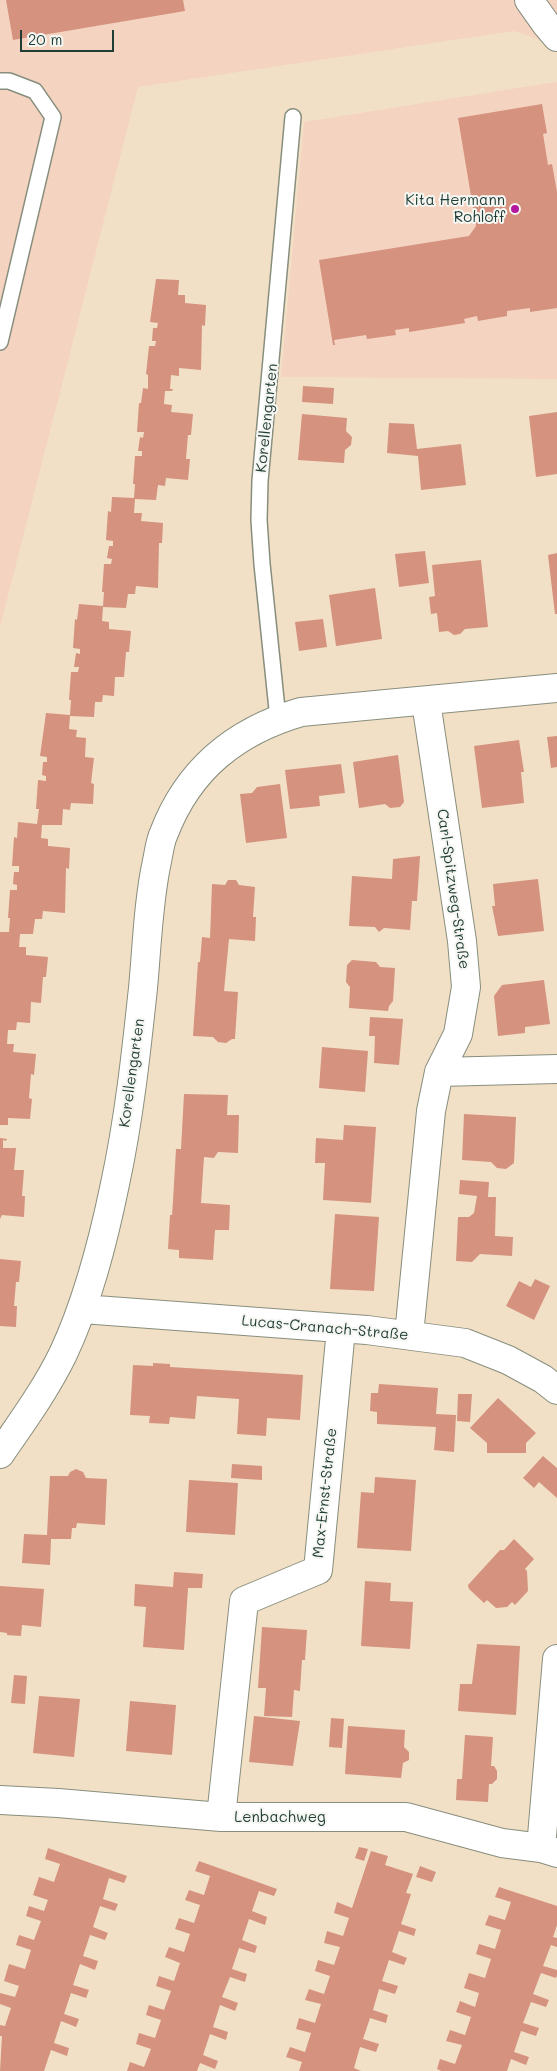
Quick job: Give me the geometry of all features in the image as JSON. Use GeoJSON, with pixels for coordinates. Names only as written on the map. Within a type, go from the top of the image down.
{"type":"FeatureCollection","features":[{"type":"Feature","properties":{"kind":"street"},"geometry":{"type":"LineString","coordinates":[[529,0],[557,37]]}},
{"type":"Feature","properties":{"kind":"street","name":"Korellengarten"},"geometry":{"type":"LineString","coordinates":[[0,1454],[62,1355],[82,1309],[94,1271],[115,1184],[134,1077],[154,878],[163,834],[180,800],[205,766],[237,739],[278,719],[301,712],[426,702],[557,688]]}},
{"type":"Feature","properties":{"kind":"street","name":"Carl-Spitzweg-Straße"},"geometry":{"type":"LineString","coordinates":[[408,1335],[431,1111],[439,1072],[458,1034],[466,987],[462,941],[426,702]]}},
{"type":"Feature","properties":{"kind":"street"},"geometry":{"type":"LineString","coordinates":[[439,1072],[557,1069]]}},
{"type":"Feature","properties":{"kind":"street","name":"Lucas-Cranach-Straße"},"geometry":{"type":"LineString","coordinates":[[82,1309],[367,1330],[465,1343],[508,1360],[543,1379],[557,1390]]}},
{"type":"Feature","properties":{"kind":"street","name":"Max-Ernst-Straße"},"geometry":{"type":"LineString","coordinates":[[221,1816],[244,1601],[318,1570],[341,1329]]}},
{"type":"Feature","properties":{"kind":"street"},"geometry":{"type":"LineString","coordinates":[[549,1850],[557,1660]]}},
{"type":"Feature","properties":{"kind":"street","name":"Lenbachweg"},"geometry":{"type":"LineString","coordinates":[[0,1800],[221,1816],[406,1817],[502,1843],[549,1850]]}},
{"type":"Feature","properties":{"kind":"lane"},"geometry":{"type":"LineString","coordinates":[[0,80],[9,81],[34,91],[53,117],[0,342]]}},
{"type":"Feature","properties":{"kind":"lane","name":"Korellengarten"},"geometry":{"type":"LineString","coordinates":[[278,719],[259,520],[260,481],[293,117]]}},
{"type":"Feature","properties":{"kind":"shaded area"},"geometry":{"type":"Polygon","coordinates":[[[0,0],[557,0],[557,46],[514,31],[138,87],[0,627],[0,0]]]}},
{"type":"Feature","properties":{"kind":"shaded area"},"geometry":{"type":"Polygon","coordinates":[[[557,83],[557,379],[281,377],[304,122],[557,83]]]}},
{"type":"Feature","properties":{"kind":"building"},"geometry":{"type":"Polygon","coordinates":[[[6,0],[183,0],[185,11],[13,40],[6,0]]]}},
{"type":"Feature","properties":{"kind":"building","name":"Kita Hermann Rohloff"},"geometry":{"type":"Polygon","coordinates":[[[542,104],[547,133],[543,134],[548,165],[552,164],[557,192],[557,308],[530,312],[530,308],[507,311],[507,316],[478,321],[477,316],[464,319],[465,323],[409,332],[409,328],[395,330],[396,335],[367,339],[366,335],[334,340],[335,345],[333,345],[319,260],[469,236],[476,226],[458,118],[542,104]]]}},
{"type":"Feature","properties":{"kind":"building"},"geometry":{"type":"Polygon","coordinates":[[[156,279],[179,280],[178,295],[185,295],[185,303],[206,305],[205,326],[202,325],[201,370],[179,368],[179,376],[171,375],[170,389],[173,389],[172,391],[165,391],[164,404],[172,405],[171,412],[193,414],[191,435],[188,435],[186,459],[190,459],[188,480],[166,478],[165,486],[158,485],[156,500],[135,499],[134,513],[142,513],[141,521],[163,523],[162,543],[159,543],[158,588],[136,586],[135,594],[128,594],[126,608],[103,607],[102,621],[109,622],[109,629],[131,631],[129,652],[126,652],[124,677],[115,677],[114,696],[103,695],[102,702],[95,702],[94,717],[70,716],[69,729],[77,730],[76,737],[86,738],[85,757],[94,758],[91,783],[94,784],[93,804],[71,803],[70,810],[63,809],[62,825],[42,825],[41,838],[48,839],[48,846],[70,848],[69,869],[66,868],[65,913],[43,911],[42,919],[35,919],[33,934],[20,934],[19,947],[26,947],[26,955],[48,957],[46,977],[43,977],[41,1003],[31,1002],[30,1023],[17,1022],[16,1030],[8,1030],[7,1044],[14,1044],[13,1052],[36,1054],[34,1075],[31,1074],[29,1098],[32,1099],[30,1119],[8,1118],[8,1125],[0,1125],[0,932],[9,932],[10,890],[17,890],[17,885],[13,884],[14,872],[19,872],[19,866],[12,866],[14,837],[17,838],[18,822],[37,824],[39,809],[36,809],[38,780],[46,781],[46,776],[42,775],[43,762],[47,762],[47,757],[40,756],[46,713],[70,715],[71,672],[78,672],[79,667],[74,667],[76,653],[80,654],[80,649],[73,648],[75,619],[77,620],[79,604],[103,606],[104,564],[111,564],[112,559],[107,558],[109,546],[113,546],[113,541],[106,540],[108,511],[111,512],[112,497],[134,498],[135,456],[142,456],[142,451],[138,451],[140,437],[143,438],[144,432],[137,432],[139,403],[141,403],[143,388],[148,389],[148,375],[146,374],[149,346],[155,346],[156,341],[152,341],[153,328],[157,328],[158,323],[150,322],[156,279]]]}},
{"type":"Feature","properties":{"kind":"building"},"geometry":{"type":"Polygon","coordinates":[[[303,386],[334,388],[333,404],[302,402],[303,386]]]}},
{"type":"Feature","properties":{"kind":"building"},"geometry":{"type":"Polygon","coordinates":[[[557,412],[557,474],[536,477],[529,416],[557,412]]]}},
{"type":"Feature","properties":{"kind":"building"},"geometry":{"type":"Polygon","coordinates":[[[302,414],[347,418],[346,431],[352,437],[351,445],[345,450],[344,463],[298,460],[302,414]]]}},
{"type":"Feature","properties":{"kind":"building"},"geometry":{"type":"Polygon","coordinates":[[[389,423],[414,424],[417,449],[461,444],[466,485],[421,490],[418,456],[387,453],[389,423]]]}},
{"type":"Feature","properties":{"kind":"building"},"geometry":{"type":"Polygon","coordinates":[[[425,551],[429,583],[399,587],[395,554],[425,551]]]}},
{"type":"Feature","properties":{"kind":"building"},"geometry":{"type":"Polygon","coordinates":[[[557,553],[557,614],[555,614],[548,555],[557,553]]]}},
{"type":"Feature","properties":{"kind":"building"},"geometry":{"type":"Polygon","coordinates":[[[481,560],[488,627],[465,629],[460,634],[454,635],[448,631],[439,632],[437,613],[431,614],[429,597],[435,596],[432,565],[481,560]]]}},
{"type":"Feature","properties":{"kind":"building"},"geometry":{"type":"Polygon","coordinates":[[[375,588],[382,639],[336,646],[329,595],[375,588]]]}},
{"type":"Feature","properties":{"kind":"building"},"geometry":{"type":"Polygon","coordinates":[[[323,619],[327,647],[299,651],[295,622],[323,619]]]}},
{"type":"Feature","properties":{"kind":"building"},"geometry":{"type":"Polygon","coordinates":[[[557,736],[557,767],[551,768],[547,737],[557,736]]]}},
{"type":"Feature","properties":{"kind":"building"},"geometry":{"type":"Polygon","coordinates":[[[519,740],[524,772],[521,772],[524,803],[482,808],[474,746],[519,740]]]}},
{"type":"Feature","properties":{"kind":"building"},"geometry":{"type":"Polygon","coordinates":[[[398,755],[404,802],[400,807],[390,808],[385,804],[359,808],[353,762],[398,755]]]}},
{"type":"Feature","properties":{"kind":"building"},"geometry":{"type":"Polygon","coordinates":[[[341,764],[345,793],[319,796],[320,806],[290,809],[285,770],[341,764]]]}},
{"type":"Feature","properties":{"kind":"building"},"geometry":{"type":"Polygon","coordinates":[[[280,784],[287,838],[246,843],[240,794],[252,793],[257,787],[280,784]]]}},
{"type":"Feature","properties":{"kind":"building"},"geometry":{"type":"Polygon","coordinates":[[[420,856],[417,901],[412,901],[410,930],[384,928],[379,932],[375,927],[349,926],[352,876],[392,879],[393,859],[420,856]]]}},
{"type":"Feature","properties":{"kind":"building"},"geometry":{"type":"Polygon","coordinates":[[[538,879],[544,931],[498,936],[492,906],[495,906],[493,884],[538,879]]]}},
{"type":"Feature","properties":{"kind":"building"},"geometry":{"type":"Polygon","coordinates":[[[228,880],[236,880],[239,885],[255,887],[253,917],[256,917],[255,941],[229,939],[224,991],[238,992],[235,1039],[226,1043],[218,1042],[213,1037],[193,1036],[198,962],[200,962],[202,937],[210,938],[212,884],[225,885],[228,880]]]}},
{"type":"Feature","properties":{"kind":"building"},"geometry":{"type":"Polygon","coordinates":[[[352,960],[376,962],[380,967],[395,968],[393,1001],[388,1011],[349,1008],[350,987],[346,982],[347,965],[352,960]]]}},
{"type":"Feature","properties":{"kind":"building"},"geometry":{"type":"Polygon","coordinates":[[[544,980],[550,1024],[525,1027],[525,1033],[498,1036],[494,996],[502,985],[544,980]]]}},
{"type":"Feature","properties":{"kind":"building"},"geometry":{"type":"Polygon","coordinates":[[[370,1017],[403,1019],[399,1065],[374,1063],[375,1036],[369,1036],[370,1017]]]}},
{"type":"Feature","properties":{"kind":"building"},"geometry":{"type":"Polygon","coordinates":[[[322,1047],[368,1051],[365,1092],[319,1088],[322,1047]]]}},
{"type":"Feature","properties":{"kind":"building"},"geometry":{"type":"Polygon","coordinates":[[[184,1094],[228,1095],[227,1115],[239,1115],[238,1153],[218,1152],[214,1158],[204,1157],[201,1203],[230,1205],[229,1230],[215,1230],[213,1260],[179,1258],[179,1250],[168,1249],[176,1149],[181,1149],[184,1094]]]}},
{"type":"Feature","properties":{"kind":"building"},"geometry":{"type":"Polygon","coordinates":[[[464,1114],[516,1117],[514,1163],[506,1169],[497,1168],[491,1162],[462,1160],[464,1114]]]}},
{"type":"Feature","properties":{"kind":"building"},"geometry":{"type":"Polygon","coordinates":[[[344,1125],[376,1127],[371,1203],[323,1200],[325,1163],[315,1163],[316,1138],[343,1140],[344,1125]]]}},
{"type":"Feature","properties":{"kind":"building"},"geometry":{"type":"Polygon","coordinates":[[[0,1138],[7,1139],[6,1141],[3,1140],[3,1148],[16,1148],[14,1170],[24,1170],[22,1196],[25,1196],[24,1217],[2,1215],[0,1219],[0,1138]]]}},
{"type":"Feature","properties":{"kind":"building"},"geometry":{"type":"Polygon","coordinates":[[[460,1180],[489,1182],[488,1197],[496,1197],[495,1236],[513,1237],[512,1256],[480,1254],[472,1262],[456,1261],[458,1217],[469,1217],[474,1213],[477,1196],[459,1194],[460,1180]]]}},
{"type":"Feature","properties":{"kind":"building"},"geometry":{"type":"Polygon","coordinates":[[[335,1214],[379,1217],[374,1291],[330,1289],[335,1214]]]}},
{"type":"Feature","properties":{"kind":"building"},"geometry":{"type":"Polygon","coordinates":[[[0,1259],[21,1261],[19,1282],[16,1282],[14,1306],[17,1306],[16,1327],[0,1326],[0,1259]]]}},
{"type":"Feature","properties":{"kind":"building"},"geometry":{"type":"Polygon","coordinates":[[[535,1279],[550,1286],[534,1320],[506,1306],[519,1281],[531,1287],[535,1279]]]}},
{"type":"Feature","properties":{"kind":"building"},"geometry":{"type":"Polygon","coordinates":[[[153,1363],[170,1364],[170,1367],[303,1375],[300,1420],[267,1418],[266,1436],[237,1434],[239,1399],[197,1396],[195,1419],[170,1417],[169,1424],[149,1423],[150,1416],[130,1415],[133,1365],[153,1366],[153,1363]]]}},
{"type":"Feature","properties":{"kind":"building"},"geometry":{"type":"Polygon","coordinates":[[[379,1384],[438,1388],[436,1414],[456,1415],[454,1452],[434,1450],[436,1427],[377,1424],[377,1412],[370,1411],[371,1393],[378,1393],[379,1384]]]}},
{"type":"Feature","properties":{"kind":"building"},"geometry":{"type":"Polygon","coordinates":[[[458,1394],[472,1394],[470,1422],[457,1421],[458,1394]]]}},
{"type":"Feature","properties":{"kind":"building"},"geometry":{"type":"Polygon","coordinates":[[[498,1398],[536,1433],[526,1443],[526,1453],[487,1453],[487,1443],[470,1428],[498,1398]]]}},
{"type":"Feature","properties":{"kind":"building"},"geometry":{"type":"Polygon","coordinates":[[[543,1456],[557,1468],[557,1498],[539,1482],[534,1488],[523,1478],[543,1456]]]}},
{"type":"Feature","properties":{"kind":"building"},"geometry":{"type":"Polygon","coordinates":[[[232,1464],[262,1466],[262,1480],[231,1478],[232,1464]]]}},
{"type":"Feature","properties":{"kind":"building"},"geometry":{"type":"Polygon","coordinates":[[[76,1469],[83,1472],[86,1478],[107,1479],[105,1525],[77,1523],[76,1528],[72,1528],[71,1539],[51,1539],[50,1565],[22,1563],[24,1534],[47,1535],[50,1476],[68,1476],[70,1472],[76,1469]]]}},
{"type":"Feature","properties":{"kind":"building"},"geometry":{"type":"Polygon","coordinates":[[[375,1477],[416,1480],[411,1551],[357,1548],[361,1492],[374,1493],[375,1477]]]}},
{"type":"Feature","properties":{"kind":"building"},"geometry":{"type":"Polygon","coordinates":[[[189,1480],[238,1483],[235,1535],[186,1532],[189,1480]]]}},
{"type":"Feature","properties":{"kind":"building"},"geometry":{"type":"Polygon","coordinates":[[[514,1539],[534,1559],[525,1569],[527,1571],[528,1591],[515,1605],[512,1602],[507,1607],[496,1608],[487,1600],[484,1603],[469,1589],[468,1585],[500,1550],[504,1550],[514,1539]]]}},
{"type":"Feature","properties":{"kind":"building"},"geometry":{"type":"Polygon","coordinates":[[[174,1572],[203,1574],[202,1588],[188,1588],[184,1650],[143,1647],[146,1607],[134,1606],[135,1584],[173,1587],[174,1572]]]}},
{"type":"Feature","properties":{"kind":"building"},"geometry":{"type":"Polygon","coordinates":[[[365,1581],[391,1583],[390,1601],[413,1602],[410,1649],[361,1646],[365,1581]]]}},
{"type":"Feature","properties":{"kind":"building"},"geometry":{"type":"Polygon","coordinates":[[[0,1586],[44,1589],[41,1627],[22,1625],[21,1636],[7,1635],[7,1633],[0,1632],[0,1586]]]}},
{"type":"Feature","properties":{"kind":"building"},"geometry":{"type":"Polygon","coordinates":[[[262,1627],[307,1630],[305,1660],[302,1660],[300,1691],[294,1690],[292,1717],[264,1716],[266,1688],[258,1688],[262,1627]]]}},
{"type":"Feature","properties":{"kind":"building"},"geometry":{"type":"Polygon","coordinates":[[[477,1644],[520,1646],[516,1715],[458,1711],[460,1684],[472,1684],[477,1644]]]}},
{"type":"Feature","properties":{"kind":"building"},"geometry":{"type":"Polygon","coordinates":[[[14,1675],[27,1676],[25,1704],[11,1703],[14,1675]]]}},
{"type":"Feature","properties":{"kind":"building"},"geometry":{"type":"Polygon","coordinates":[[[39,1696],[80,1699],[74,1757],[33,1753],[39,1696]]]}},
{"type":"Feature","properties":{"kind":"building"},"geometry":{"type":"Polygon","coordinates":[[[130,1701],[176,1705],[172,1755],[126,1751],[130,1701]]]}},
{"type":"Feature","properties":{"kind":"building"},"geometry":{"type":"Polygon","coordinates":[[[254,1716],[300,1721],[293,1766],[249,1762],[254,1716]]]}},
{"type":"Feature","properties":{"kind":"building"},"geometry":{"type":"Polygon","coordinates":[[[331,1718],[344,1719],[342,1748],[329,1747],[331,1718]]]}},
{"type":"Feature","properties":{"kind":"building"},"geometry":{"type":"Polygon","coordinates":[[[348,1726],[405,1730],[404,1747],[409,1752],[409,1760],[403,1763],[401,1778],[345,1774],[348,1726]]]}},
{"type":"Feature","properties":{"kind":"building"},"geometry":{"type":"Polygon","coordinates":[[[465,1735],[493,1737],[491,1766],[494,1766],[497,1771],[497,1779],[492,1784],[489,1784],[488,1802],[456,1800],[457,1779],[462,1779],[465,1735]]]}},
{"type":"Feature","properties":{"kind":"building"},"geometry":{"type":"Polygon","coordinates":[[[359,1847],[368,1849],[364,1861],[355,1858],[359,1847]]]}},
{"type":"Feature","properties":{"kind":"building"},"geometry":{"type":"Polygon","coordinates":[[[48,1848],[127,1876],[124,1883],[109,1878],[103,1899],[118,1904],[115,1911],[100,1906],[93,1927],[108,1933],[105,1940],[90,1935],[83,1956],[98,1961],[95,1970],[80,1964],[73,1985],[89,1990],[86,1998],[71,1993],[64,2014],[79,2019],[76,2027],[61,2021],[54,2043],[69,2048],[67,2056],[51,2050],[44,2071],[0,2071],[2,2036],[0,2036],[0,2025],[5,2026],[11,2008],[0,2004],[0,1993],[15,1997],[19,1986],[4,1981],[9,1964],[25,1969],[31,1950],[16,1945],[19,1935],[34,1940],[41,1921],[26,1916],[29,1906],[44,1911],[48,1900],[33,1895],[39,1877],[54,1882],[60,1864],[45,1859],[48,1848]]]}},
{"type":"Feature","properties":{"kind":"building"},"geometry":{"type":"Polygon","coordinates":[[[371,1851],[388,1856],[385,1865],[413,1874],[406,1893],[411,1894],[401,1924],[416,1929],[414,1936],[399,1931],[392,1952],[407,1958],[404,1965],[389,1960],[382,1981],[398,1986],[395,1994],[379,1989],[373,2010],[388,2015],[386,2023],[370,2018],[363,2039],[379,2044],[376,2052],[360,2047],[354,2068],[361,2071],[299,2071],[302,2062],[286,2057],[290,2047],[305,2052],[311,2033],[296,2029],[299,2018],[315,2023],[321,2004],[305,2000],[309,1989],[324,1994],[330,1976],[315,1971],[318,1960],[334,1965],[340,1947],[324,1943],[327,1931],[343,1936],[349,1918],[334,1913],[337,1902],[352,1908],[371,1851]]]}},
{"type":"Feature","properties":{"kind":"building"},"geometry":{"type":"Polygon","coordinates":[[[199,1861],[277,1889],[274,1896],[259,1891],[252,1911],[267,1917],[265,1925],[249,1919],[242,1940],[257,1946],[255,1953],[239,1948],[232,1969],[247,1974],[245,1982],[230,1977],[222,1997],[238,2003],[235,2011],[220,2005],[213,2027],[228,2032],[226,2040],[210,2034],[203,2055],[218,2061],[215,2069],[200,2063],[197,2071],[127,2071],[130,2062],[144,2067],[151,2049],[136,2044],[139,2033],[155,2038],[161,2020],[146,2015],[149,2005],[164,2010],[171,1991],[156,1986],[159,1976],[174,1981],[180,1963],[165,1957],[169,1947],[184,1952],[190,1934],[175,1929],[179,1918],[194,1923],[200,1905],[185,1900],[189,1890],[204,1895],[210,1876],[195,1871],[199,1861]]]}},
{"type":"Feature","properties":{"kind":"building"},"geometry":{"type":"Polygon","coordinates":[[[420,1866],[436,1872],[432,1882],[416,1877],[420,1866]]]}},
{"type":"Feature","properties":{"kind":"building"},"geometry":{"type":"Polygon","coordinates":[[[499,1887],[557,1906],[557,1925],[553,1937],[557,1938],[557,1947],[551,1945],[543,1966],[557,1970],[557,1975],[556,1978],[541,1973],[533,1994],[549,2000],[546,2007],[531,2002],[523,2023],[539,2028],[536,2036],[521,2031],[514,2052],[529,2057],[526,2065],[511,2059],[507,2071],[441,2071],[437,2069],[440,2059],[455,2064],[462,2045],[446,2041],[450,2030],[465,2035],[471,2017],[456,2012],[460,2001],[475,2007],[479,1993],[464,1988],[469,1973],[485,1978],[491,1959],[476,1954],[479,1944],[495,1949],[501,1930],[485,1925],[489,1915],[505,1920],[511,1902],[495,1897],[499,1887]]]}},
{"type":"Feature","properties":{"kind":"place","name":"Kita Hermann Rohloff"},"geometry":{"type":"Point","coordinates":[515,209]}}]}
